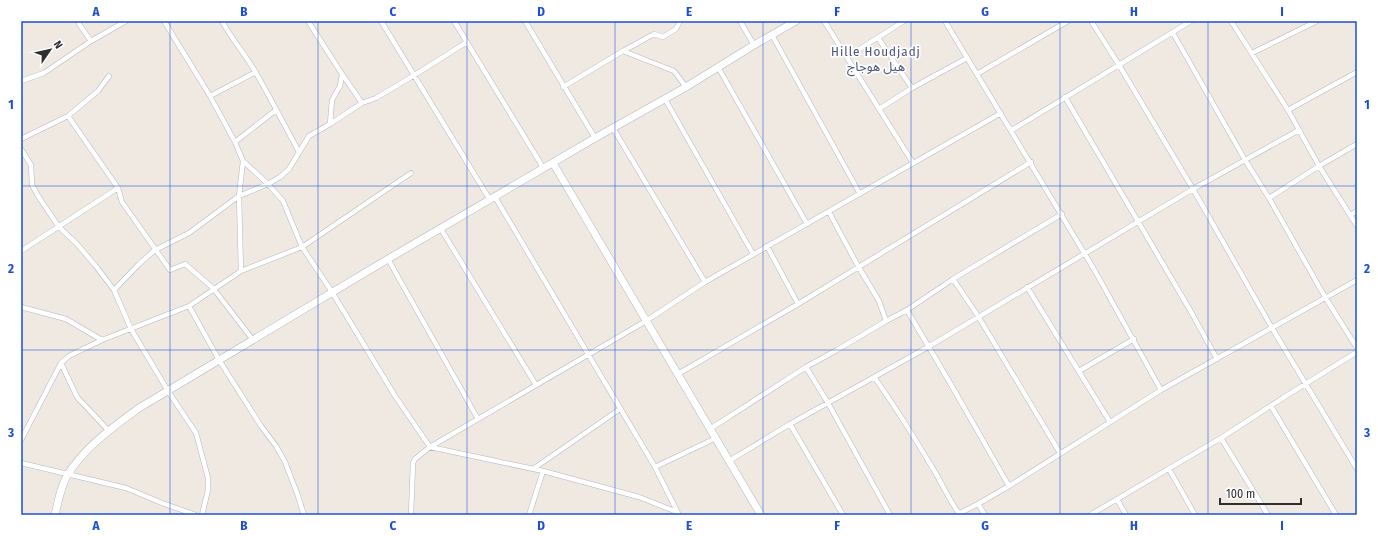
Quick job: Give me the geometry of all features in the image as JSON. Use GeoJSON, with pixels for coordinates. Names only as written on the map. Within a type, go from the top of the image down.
{"type":"FeatureCollection","features":[{"type":"Feature","properties":{"kind":"street"},"geometry":{"type":"LineString","coordinates":[[79,21],[79,24],[92,41]]}},
{"type":"Feature","properties":{"kind":"street"},"geometry":{"type":"LineString","coordinates":[[21,81],[44,72],[126,21]]}},
{"type":"Feature","properties":{"kind":"street"},"geometry":{"type":"LineString","coordinates":[[164,21],[210,96],[235,142],[243,161],[268,184],[283,201],[302,247],[332,292],[395,396],[430,447],[543,471],[639,497],[678,514]]}},
{"type":"Feature","properties":{"kind":"street"},"geometry":{"type":"LineString","coordinates":[[222,21],[256,72],[299,152]]}},
{"type":"Feature","properties":{"kind":"street"},"geometry":{"type":"LineString","coordinates":[[308,21],[362,103]]}},
{"type":"Feature","properties":{"kind":"street"},"geometry":{"type":"LineString","coordinates":[[381,21],[413,76],[493,198],[588,355],[655,467],[678,514]]}},
{"type":"Feature","properties":{"kind":"street"},"geometry":{"type":"LineString","coordinates":[[454,21],[544,169]]}},
{"type":"Feature","properties":{"kind":"street"},"geometry":{"type":"LineString","coordinates":[[525,21],[563,87],[595,138]]}},
{"type":"Feature","properties":{"kind":"street"},"geometry":{"type":"LineString","coordinates":[[563,87],[654,34],[663,36],[676,29],[680,21]]}},
{"type":"Feature","properties":{"kind":"street"},"geometry":{"type":"LineString","coordinates":[[740,21],[754,45]]}},
{"type":"Feature","properties":{"kind":"street"},"geometry":{"type":"LineString","coordinates":[[55,515],[60,492],[68,474],[90,446],[108,430],[139,408],[388,259],[553,164],[595,138],[686,88],[754,45],[796,21]]}},
{"type":"Feature","properties":{"kind":"street"},"geometry":{"type":"LineString","coordinates":[[824,21],[848,57],[913,163]]}},
{"type":"Feature","properties":{"kind":"street"},"geometry":{"type":"LineString","coordinates":[[848,57],[904,21]]}},
{"type":"Feature","properties":{"kind":"street"},"geometry":{"type":"LineString","coordinates":[[977,74],[1068,21]]}},
{"type":"Feature","properties":{"kind":"street"},"geometry":{"type":"LineString","coordinates":[[1091,21],[1119,64],[1193,189],[1272,328],[1357,469]]}},
{"type":"Feature","properties":{"kind":"street"},"geometry":{"type":"LineString","coordinates":[[1012,130],[1191,21]]}},
{"type":"Feature","properties":{"kind":"street"},"geometry":{"type":"LineString","coordinates":[[1231,21],[1288,110],[1357,226]]}},
{"type":"Feature","properties":{"kind":"street"},"geometry":{"type":"LineString","coordinates":[[1252,53],[1317,21]]}},
{"type":"Feature","properties":{"kind":"street"},"geometry":{"type":"LineString","coordinates":[[947,22],[967,58],[1062,214],[1134,338],[1162,390]]}},
{"type":"Feature","properties":{"kind":"street"},"geometry":{"type":"LineString","coordinates":[[1173,33],[1325,297],[1357,348]]}},
{"type":"Feature","properties":{"kind":"street"},"geometry":{"type":"LineString","coordinates":[[772,35],[860,194]]}},
{"type":"Feature","properties":{"kind":"street"},"geometry":{"type":"LineString","coordinates":[[878,38],[912,88]]}},
{"type":"Feature","properties":{"kind":"street"},"geometry":{"type":"LineString","coordinates":[[114,290],[155,250],[189,233],[239,196],[268,184],[280,177],[289,169],[309,136],[362,103],[376,98],[413,76],[467,42]]}},
{"type":"Feature","properties":{"kind":"street"},"geometry":{"type":"LineString","coordinates":[[623,51],[674,71],[686,88]]}},
{"type":"Feature","properties":{"kind":"street"},"geometry":{"type":"LineString","coordinates":[[880,109],[912,88],[967,58]]}},
{"type":"Feature","properties":{"kind":"street"},"geometry":{"type":"LineString","coordinates":[[718,67],[807,224]]}},
{"type":"Feature","properties":{"kind":"street"},"geometry":{"type":"LineString","coordinates":[[210,96],[256,72]]}},
{"type":"Feature","properties":{"kind":"street"},"geometry":{"type":"LineString","coordinates":[[1288,110],[1357,72]]}},
{"type":"Feature","properties":{"kind":"street"},"geometry":{"type":"LineString","coordinates":[[330,124],[332,100],[340,86],[342,74]]}},
{"type":"Feature","properties":{"kind":"street"},"geometry":{"type":"LineString","coordinates":[[21,140],[68,116],[98,91],[109,76]]}},
{"type":"Feature","properties":{"kind":"street"},"geometry":{"type":"LineString","coordinates":[[1065,97],[1190,310],[1217,359]]}},
{"type":"Feature","properties":{"kind":"street"},"geometry":{"type":"LineString","coordinates":[[665,99],[753,254]]}},
{"type":"Feature","properties":{"kind":"street"},"geometry":{"type":"LineString","coordinates":[[235,142],[276,110]]}},
{"type":"Feature","properties":{"kind":"street"},"geometry":{"type":"LineString","coordinates":[[411,515],[413,463],[415,459],[430,447],[646,321],[705,282],[1001,113]]}},
{"type":"Feature","properties":{"kind":"street"},"geometry":{"type":"LineString","coordinates":[[68,116],[118,188],[122,202],[170,270],[185,264],[214,288],[253,340]]}},
{"type":"Feature","properties":{"kind":"street"},"geometry":{"type":"LineString","coordinates":[[613,128],[705,282]]}},
{"type":"Feature","properties":{"kind":"street"},"geometry":{"type":"LineString","coordinates":[[729,460],[928,347],[1193,189],[1299,130]]}},
{"type":"Feature","properties":{"kind":"street"},"geometry":{"type":"LineString","coordinates":[[1269,198],[1357,144]]}},
{"type":"Feature","properties":{"kind":"street"},"geometry":{"type":"LineString","coordinates":[[21,149],[31,165],[32,185],[38,196],[59,227],[85,254],[114,290],[131,329],[168,391],[196,433],[208,478],[208,490],[202,515]]}},
{"type":"Feature","properties":{"kind":"street"},"geometry":{"type":"LineString","coordinates":[[241,271],[239,196],[243,161]]}},
{"type":"Feature","properties":{"kind":"street"},"geometry":{"type":"LineString","coordinates":[[678,374],[798,304],[858,266],[1031,162]]}},
{"type":"Feature","properties":{"kind":"street"},"geometry":{"type":"LineString","coordinates":[[553,164],[761,515]]}},
{"type":"Feature","properties":{"kind":"street"},"geometry":{"type":"LineString","coordinates":[[21,440],[61,363],[69,356],[102,340],[189,306],[241,271],[302,247],[412,173]]}},
{"type":"Feature","properties":{"kind":"street"},"geometry":{"type":"LineString","coordinates":[[21,251],[118,188]]}},
{"type":"Feature","properties":{"kind":"street"},"geometry":{"type":"LineString","coordinates":[[1350,215],[1357,211]]}},
{"type":"Feature","properties":{"kind":"street"},"geometry":{"type":"LineString","coordinates":[[829,212],[879,301],[886,320]]}},
{"type":"Feature","properties":{"kind":"street"},"geometry":{"type":"LineString","coordinates":[[710,429],[806,367],[886,320],[906,310],[953,279],[1062,214]]}},
{"type":"Feature","properties":{"kind":"street"},"geometry":{"type":"LineString","coordinates":[[441,229],[536,385]]}},
{"type":"Feature","properties":{"kind":"street"},"geometry":{"type":"LineString","coordinates":[[767,246],[798,304]]}},
{"type":"Feature","properties":{"kind":"street"},"geometry":{"type":"LineString","coordinates":[[388,259],[478,419]]}},
{"type":"Feature","properties":{"kind":"street"},"geometry":{"type":"LineString","coordinates":[[953,279],[978,316],[1060,453]]}},
{"type":"Feature","properties":{"kind":"street"},"geometry":{"type":"LineString","coordinates":[[874,377],[896,408],[932,467],[958,514],[1009,486],[1162,390],[1357,280]]}},
{"type":"Feature","properties":{"kind":"street"},"geometry":{"type":"LineString","coordinates":[[1027,287],[1110,422]]}},
{"type":"Feature","properties":{"kind":"street"},"geometry":{"type":"LineString","coordinates":[[189,306],[219,360],[285,462],[304,515]]}},
{"type":"Feature","properties":{"kind":"street"},"geometry":{"type":"LineString","coordinates":[[21,307],[66,319],[102,340]]}},
{"type":"Feature","properties":{"kind":"street"},"geometry":{"type":"LineString","coordinates":[[906,310],[1009,486]]}},
{"type":"Feature","properties":{"kind":"street"},"geometry":{"type":"LineString","coordinates":[[1079,371],[1134,338]]}},
{"type":"Feature","properties":{"kind":"street"},"geometry":{"type":"LineString","coordinates":[[1090,515],[1221,438],[1357,352]]}},
{"type":"Feature","properties":{"kind":"street"},"geometry":{"type":"LineString","coordinates":[[61,363],[77,397],[108,430]]}},
{"type":"Feature","properties":{"kind":"street"},"geometry":{"type":"LineString","coordinates":[[806,367],[828,403],[890,515]]}},
{"type":"Feature","properties":{"kind":"street"},"geometry":{"type":"LineString","coordinates":[[1271,406],[1336,515]]}},
{"type":"Feature","properties":{"kind":"street"},"geometry":{"type":"LineString","coordinates":[[533,469],[620,409]]}},
{"type":"Feature","properties":{"kind":"street"},"geometry":{"type":"LineString","coordinates":[[790,424],[843,515]]}},
{"type":"Feature","properties":{"kind":"street"},"geometry":{"type":"LineString","coordinates":[[655,467],[716,438]]}},
{"type":"Feature","properties":{"kind":"street"},"geometry":{"type":"LineString","coordinates":[[1221,438],[1268,515]]}},
{"type":"Feature","properties":{"kind":"street"},"geometry":{"type":"LineString","coordinates":[[21,463],[126,488],[196,515]]}},
{"type":"Feature","properties":{"kind":"street"},"geometry":{"type":"LineString","coordinates":[[1169,469],[1195,515]]}},
{"type":"Feature","properties":{"kind":"street"},"geometry":{"type":"LineString","coordinates":[[529,515],[543,471]]}},
{"type":"Feature","properties":{"kind":"street"},"geometry":{"type":"LineString","coordinates":[[1117,499],[1126,515]]}},
{"type":"Feature","properties":{"kind":"street"},"geometry":{"type":"LineString","coordinates":[[978,504],[985,515]]}},
{"type":"Feature","properties":{"kind":"district","name":"Hille Houdjadj هيل هوجاج"},"geometry":{"type":"Point","coordinates":[876,58]}}]}
